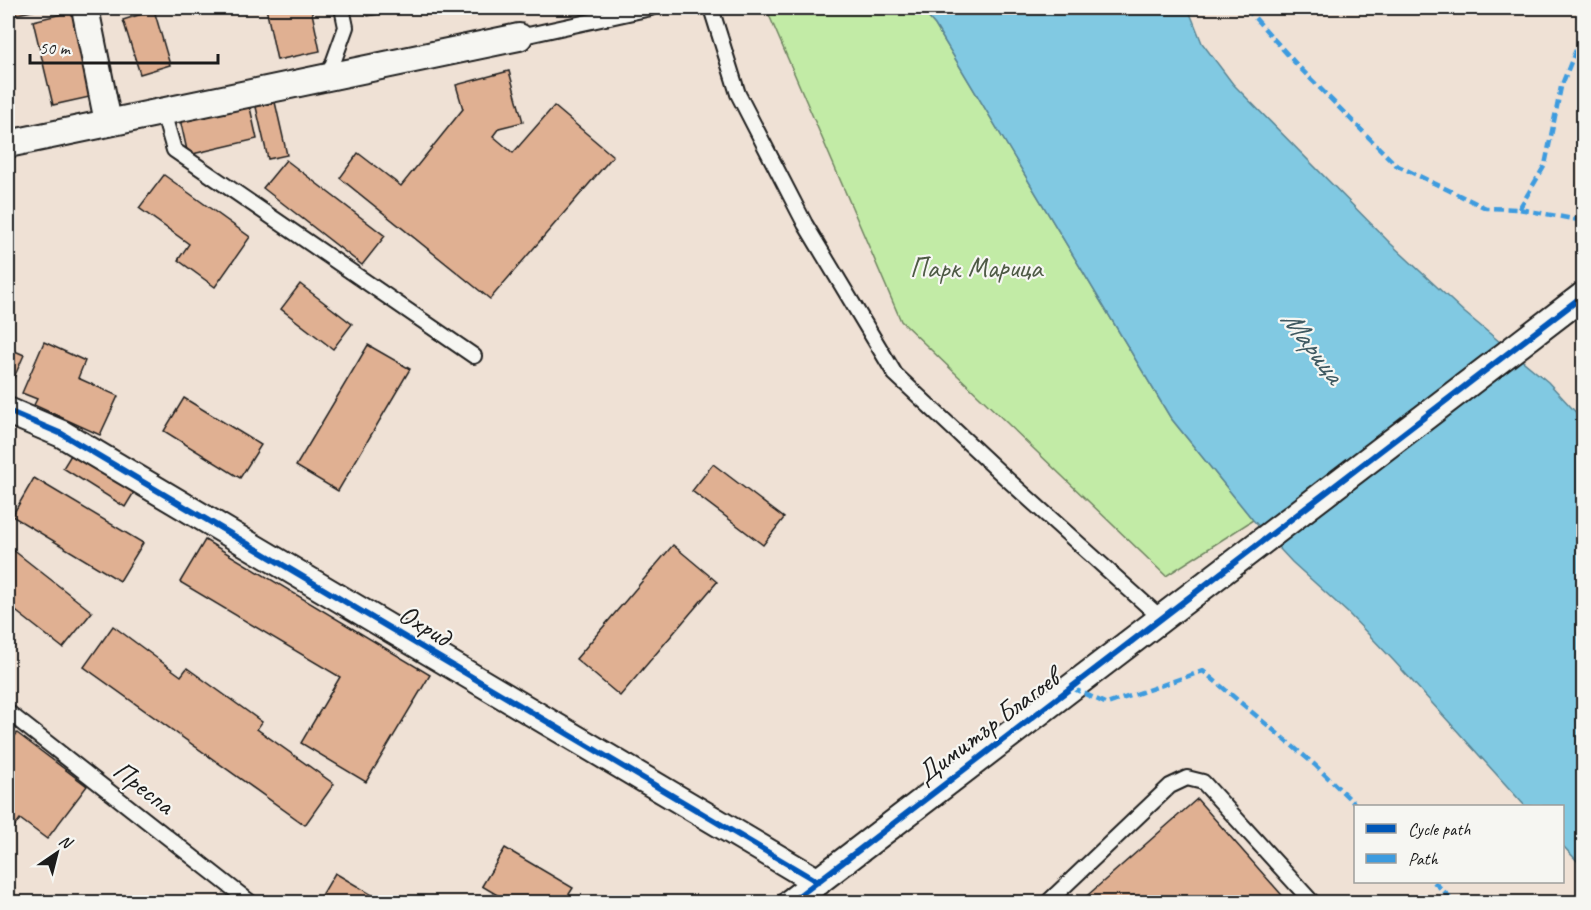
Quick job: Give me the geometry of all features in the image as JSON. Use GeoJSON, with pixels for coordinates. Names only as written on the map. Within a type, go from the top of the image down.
{"type":"FeatureCollection","features":[{"type":"Feature","properties":{"kind":"street"},"geometry":{"type":"LineString","coordinates":[[85,8],[108,122]]}},
{"type":"Feature","properties":{"kind":"street"},"geometry":{"type":"LineString","coordinates":[[8,144],[519,37]]}},
{"type":"Feature","properties":{"kind":"street","name":"Димитър Благоев"},"geometry":{"type":"LineString","coordinates":[[791,903],[1584,295]]}},
{"type":"Feature","properties":{"kind":"street","name":"Охрид"},"geometry":{"type":"LineString","coordinates":[[8,411],[62,434],[818,882]]}},
{"type":"Feature","properties":{"kind":"lane"},"geometry":{"type":"LineString","coordinates":[[328,77],[346,27],[342,8]]}},
{"type":"Feature","properties":{"kind":"lane"},"geometry":{"type":"LineString","coordinates":[[519,37],[651,8]]}},
{"type":"Feature","properties":{"kind":"lane"},"geometry":{"type":"LineString","coordinates":[[711,8],[738,94],[805,224],[895,374],[1162,619]]}},
{"type":"Feature","properties":{"kind":"lane"},"geometry":{"type":"LineString","coordinates":[[163,112],[174,150],[474,356]]}},
{"type":"Feature","properties":{"kind":"lane","name":"Преспа"},"geometry":{"type":"LineString","coordinates":[[8,712],[250,903]]}},
{"type":"Feature","properties":{"kind":"lane"},"geometry":{"type":"LineString","coordinates":[[1048,903],[1170,786],[1188,778],[1203,782],[1312,903]]}},
{"type":"Feature","properties":{"kind":"green space","name":"Парк Марица"},"geometry":{"type":"Polygon","coordinates":[[[766,8],[920,8],[935,25],[1170,417],[1253,520],[1166,576],[901,321],[766,8]]]}},
{"type":"Feature","properties":{"kind":"water","name":"Марица"},"geometry":{"type":"Polygon","coordinates":[[[920,8],[1188,8],[1202,43],[1233,84],[1391,244],[1465,313],[1548,382],[1583,420],[1583,867],[1564,847],[1564,805],[1524,805],[1394,661],[1348,613],[1292,562],[1253,520],[1170,417],[935,25],[920,8]]]}},
{"type":"Feature","properties":{"kind":"building"},"geometry":{"type":"Polygon","coordinates":[[[8,8],[46,8],[8,16],[8,8]]]}},
{"type":"Feature","properties":{"kind":"building"},"geometry":{"type":"Polygon","coordinates":[[[266,8],[311,8],[320,51],[277,60],[266,8]]]}},
{"type":"Feature","properties":{"kind":"building"},"geometry":{"type":"Polygon","coordinates":[[[366,8],[414,8],[368,16],[366,8]]]}},
{"type":"Feature","properties":{"kind":"building"},"geometry":{"type":"Polygon","coordinates":[[[154,10],[170,65],[140,74],[123,20],[154,10]]]}},
{"type":"Feature","properties":{"kind":"building"},"geometry":{"type":"Polygon","coordinates":[[[74,11],[94,96],[53,105],[33,21],[74,11]]]}},
{"type":"Feature","properties":{"kind":"building"},"geometry":{"type":"Polygon","coordinates":[[[509,71],[523,122],[499,128],[493,136],[513,153],[554,106],[613,156],[490,299],[340,178],[358,153],[401,186],[463,109],[456,85],[509,71]]]}},
{"type":"Feature","properties":{"kind":"building"},"geometry":{"type":"Polygon","coordinates":[[[275,102],[287,155],[268,159],[256,107],[275,102]]]}},
{"type":"Feature","properties":{"kind":"building"},"geometry":{"type":"Polygon","coordinates":[[[249,103],[257,139],[188,155],[180,119],[249,103]]]}},
{"type":"Feature","properties":{"kind":"building"},"geometry":{"type":"Polygon","coordinates":[[[286,160],[385,236],[362,265],[263,188],[286,160]]]}},
{"type":"Feature","properties":{"kind":"building"},"geometry":{"type":"Polygon","coordinates":[[[164,175],[250,237],[215,287],[178,260],[189,244],[139,208],[164,175]]]}},
{"type":"Feature","properties":{"kind":"building"},"geometry":{"type":"Polygon","coordinates":[[[300,284],[352,324],[333,349],[281,309],[300,284]]]}},
{"type":"Feature","properties":{"kind":"building"},"geometry":{"type":"Polygon","coordinates":[[[44,342],[85,361],[78,378],[118,396],[100,435],[34,405],[37,399],[22,393],[44,342]]]}},
{"type":"Feature","properties":{"kind":"building"},"geometry":{"type":"Polygon","coordinates":[[[368,345],[410,369],[338,491],[296,466],[368,345]]]}},
{"type":"Feature","properties":{"kind":"building"},"geometry":{"type":"Polygon","coordinates":[[[8,348],[24,355],[12,382],[8,380],[8,348]]]}},
{"type":"Feature","properties":{"kind":"building"},"geometry":{"type":"Polygon","coordinates":[[[184,398],[261,445],[240,478],[164,431],[184,398]]]}},
{"type":"Feature","properties":{"kind":"building"},"geometry":{"type":"Polygon","coordinates":[[[74,450],[136,489],[125,507],[63,468],[74,450]]]}},
{"type":"Feature","properties":{"kind":"building"},"geometry":{"type":"Polygon","coordinates":[[[713,464],[784,518],[763,545],[692,491],[713,464]]]}},
{"type":"Feature","properties":{"kind":"building"},"geometry":{"type":"Polygon","coordinates":[[[34,478],[143,543],[120,581],[12,516],[34,478]]]}},
{"type":"Feature","properties":{"kind":"building"},"geometry":{"type":"Polygon","coordinates":[[[205,540],[430,675],[366,782],[301,743],[340,677],[180,582],[205,540]]]}},
{"type":"Feature","properties":{"kind":"building"},"geometry":{"type":"Polygon","coordinates":[[[673,545],[717,582],[620,696],[576,659],[673,545]]]}},
{"type":"Feature","properties":{"kind":"building"},"geometry":{"type":"Polygon","coordinates":[[[8,546],[92,612],[63,648],[8,605],[8,546]]]}},
{"type":"Feature","properties":{"kind":"building"},"geometry":{"type":"Polygon","coordinates":[[[113,626],[181,676],[187,668],[262,722],[257,729],[334,784],[305,825],[84,667],[113,626]]]}},
{"type":"Feature","properties":{"kind":"building"},"geometry":{"type":"Polygon","coordinates":[[[17,733],[87,786],[47,839],[20,819],[8,835],[8,745],[17,733]]]}},
{"type":"Feature","properties":{"kind":"building"},"geometry":{"type":"Polygon","coordinates":[[[1197,799],[1288,902],[1080,902],[1197,799]]]}},
{"type":"Feature","properties":{"kind":"building"},"geometry":{"type":"Polygon","coordinates":[[[505,848],[573,888],[564,902],[509,902],[482,886],[505,848]]]}},
{"type":"Feature","properties":{"kind":"building"},"geometry":{"type":"Polygon","coordinates":[[[335,873],[384,902],[318,902],[335,873]]]}},
{"type":"Feature","properties":{"kind":"marked path"},"geometry":{"type":"LineString","coordinates":[[1246,8],[1298,66],[1396,165],[1486,208],[1519,209],[1584,221]]}},
{"type":"Feature","properties":{"kind":"marked path"},"geometry":{"type":"LineString","coordinates":[[1519,209],[1545,165],[1561,87],[1584,30]]}},
{"type":"Feature","properties":{"kind":"marked path"},"geometry":{"type":"LineString","coordinates":[[1072,688],[1107,704],[1203,671],[1315,765],[1356,805]]}},
{"type":"Feature","properties":{"kind":"marked path"},"geometry":{"type":"LineString","coordinates":[[1435,883],[1455,902]]}},
{"type":"Feature","properties":{"kind":"cycle path"},"geometry":{"type":"LineString","coordinates":[[791,902],[1584,295]]}},
{"type":"Feature","properties":{"kind":"cycle path"},"geometry":{"type":"LineString","coordinates":[[8,411],[62,434],[818,882]]}}]}
